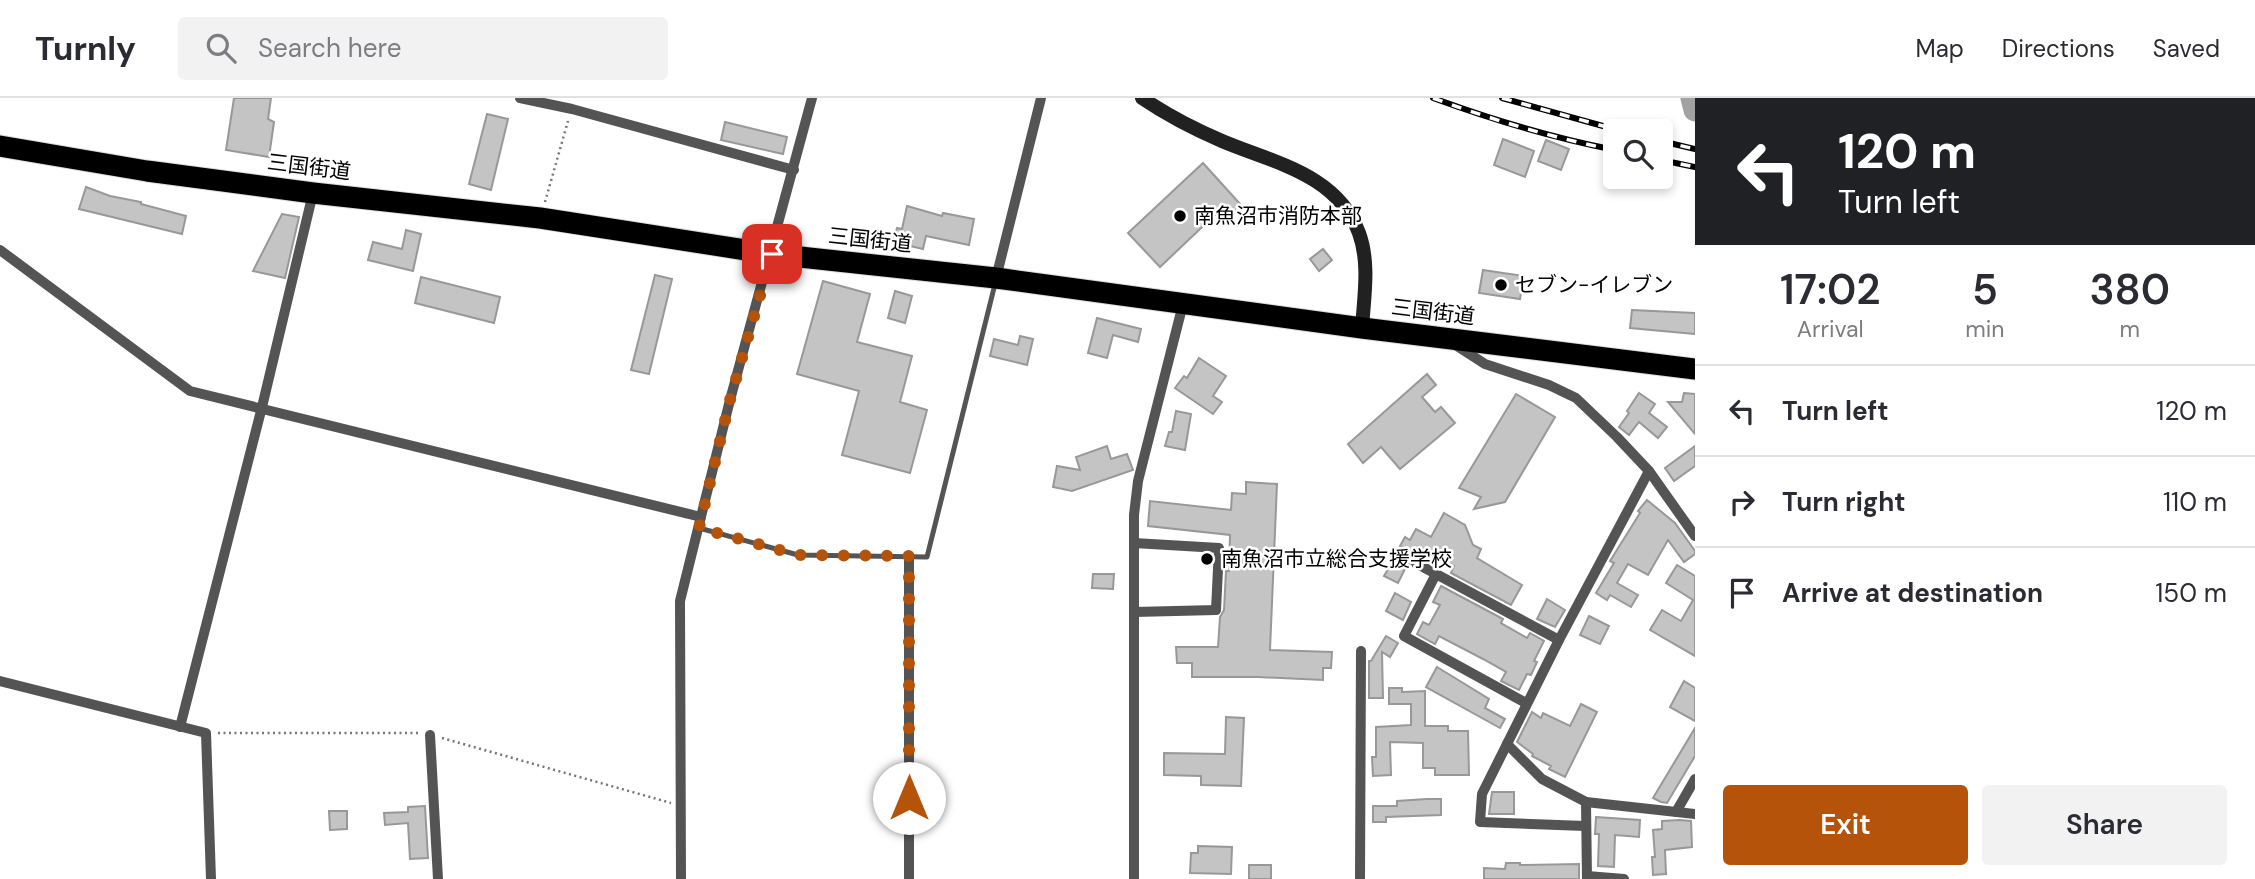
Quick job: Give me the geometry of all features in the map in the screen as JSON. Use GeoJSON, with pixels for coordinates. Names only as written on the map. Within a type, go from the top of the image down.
{"type":"FeatureCollection","features":[{"type":"Feature","properties":{"kind":"highway","name":"三国街道"},"geometry":{"type":"LineString","coordinates":[[0,146],[147,171],[313,193],[540,218],[772,254],[996,278],[1362,328],[1695,369]]}},
{"type":"Feature","properties":{"kind":"main road"},"geometry":{"type":"LineString","coordinates":[[1142,98],[1196,129],[1301,172],[1338,198],[1360,235],[1364,254],[1366,278],[1362,328]]}},
{"type":"Feature","properties":{"kind":"street"},"geometry":{"type":"LineString","coordinates":[[520,98],[572,109],[794,170]]}},
{"type":"Feature","properties":{"kind":"street"},"geometry":{"type":"LineString","coordinates":[[681,879],[680,601],[730,400],[772,254],[812,98]]}},
{"type":"Feature","properties":{"kind":"street"},"geometry":{"type":"LineString","coordinates":[[996,278],[1041,98]]}},
{"type":"Feature","properties":{"kind":"street"},"geometry":{"type":"LineString","coordinates":[[180,727],[262,407],[313,193]]}},
{"type":"Feature","properties":{"kind":"street"},"geometry":{"type":"LineString","coordinates":[[0,250],[190,391],[701,517]]}},
{"type":"Feature","properties":{"kind":"street"},"geometry":{"type":"LineString","coordinates":[[1134,879],[1134,515],[1138,481],[1183,304]]}},
{"type":"Feature","properties":{"kind":"street"},"geometry":{"type":"LineString","coordinates":[[1446,338],[1485,364],[1549,385],[1576,398],[1618,437],[1648,471],[1695,536]]}},
{"type":"Feature","properties":{"kind":"street"},"geometry":{"type":"LineString","coordinates":[[1585,826],[1480,822],[1482,794],[1648,471]]}},
{"type":"Feature","properties":{"kind":"street"},"geometry":{"type":"LineString","coordinates":[[1134,543],[1219,548],[1216,610],[1134,612]]}},
{"type":"Feature","properties":{"kind":"street"},"geometry":{"type":"LineString","coordinates":[[1397,553],[1559,640]]}},
{"type":"Feature","properties":{"kind":"street"},"geometry":{"type":"LineString","coordinates":[[909,556],[909,879]]}},
{"type":"Feature","properties":{"kind":"street"},"geometry":{"type":"LineString","coordinates":[[1436,574],[1404,636],[1526,704]]}},
{"type":"Feature","properties":{"kind":"street"},"geometry":{"type":"LineString","coordinates":[[1360,879],[1361,651]]}},
{"type":"Feature","properties":{"kind":"street"},"geometry":{"type":"LineString","coordinates":[[0,681],[206,733],[211,879]]}},
{"type":"Feature","properties":{"kind":"street"},"geometry":{"type":"LineString","coordinates":[[430,735],[438,879]]}},
{"type":"Feature","properties":{"kind":"street"},"geometry":{"type":"LineString","coordinates":[[1507,744],[1542,779],[1586,802],[1695,814]]}},
{"type":"Feature","properties":{"kind":"street"},"geometry":{"type":"LineString","coordinates":[[1676,812],[1695,779]]}},
{"type":"Feature","properties":{"kind":"street"},"geometry":{"type":"LineString","coordinates":[[1586,802],[1587,877],[1624,879]]}},
{"type":"Feature","properties":{"kind":"lane"},"geometry":{"type":"LineString","coordinates":[[699,528],[798,555],[927,557],[996,278]]}},
{"type":"Feature","properties":{"kind":"path"},"geometry":{"type":"LineString","coordinates":[[540,218],[572,109]]}},
{"type":"Feature","properties":{"kind":"path"},"geometry":{"type":"LineString","coordinates":[[206,733],[414,732],[681,806]]}},
{"type":"Feature","properties":{"kind":"building"},"geometry":{"type":"Polygon","coordinates":[[[234,98],[271,98],[268,119],[274,122],[269,157],[226,150],[234,98]]]}},
{"type":"Feature","properties":{"kind":"building"},"geometry":{"type":"Polygon","coordinates":[[[487,114],[508,119],[491,190],[469,184],[487,114]]]}},
{"type":"Feature","properties":{"kind":"building"},"geometry":{"type":"Polygon","coordinates":[[[725,122],[787,137],[783,154],[721,140],[725,122]]]}},
{"type":"Feature","properties":{"kind":"building"},"geometry":{"type":"Polygon","coordinates":[[[1503,139],[1534,151],[1525,177],[1494,165],[1503,139]]]}},
{"type":"Feature","properties":{"kind":"building"},"geometry":{"type":"Polygon","coordinates":[[[1546,140],[1569,149],[1561,170],[1538,161],[1546,140]]]}},
{"type":"Feature","properties":{"kind":"building","name":"南魚沼市消防本部"},"geometry":{"type":"Polygon","coordinates":[[[1203,163],[1241,205],[1225,220],[1218,212],[1160,267],[1128,233],[1203,163]]]}},
{"type":"Feature","properties":{"kind":"building"},"geometry":{"type":"Polygon","coordinates":[[[86,187],[186,216],[182,234],[79,209],[86,187]]]}},
{"type":"Feature","properties":{"kind":"building"},"geometry":{"type":"Polygon","coordinates":[[[907,206],[942,216],[943,213],[974,219],[969,245],[926,236],[923,249],[893,242],[897,228],[902,229],[907,206]]]}},
{"type":"Feature","properties":{"kind":"building"},"geometry":{"type":"Polygon","coordinates":[[[282,214],[299,217],[285,278],[253,271],[282,214]]]}},
{"type":"Feature","properties":{"kind":"building"},"geometry":{"type":"Polygon","coordinates":[[[406,230],[421,234],[413,271],[368,260],[373,242],[402,249],[406,230]]]}},
{"type":"Feature","properties":{"kind":"building"},"geometry":{"type":"Polygon","coordinates":[[[1323,249],[1332,260],[1319,271],[1310,259],[1323,249]]]}},
{"type":"Feature","properties":{"kind":"building","name":"セブン-イレブン"},"geometry":{"type":"Polygon","coordinates":[[[1483,270],[1524,276],[1520,299],[1479,293],[1483,270]]]}},
{"type":"Feature","properties":{"kind":"building"},"geometry":{"type":"Polygon","coordinates":[[[655,275],[672,279],[649,374],[631,370],[655,275]]]}},
{"type":"Feature","properties":{"kind":"building"},"geometry":{"type":"Polygon","coordinates":[[[421,277],[500,297],[494,323],[415,303],[421,277]]]}},
{"type":"Feature","properties":{"kind":"building"},"geometry":{"type":"Polygon","coordinates":[[[823,281],[870,294],[857,342],[912,356],[900,402],[927,410],[910,473],[842,455],[859,391],[797,374],[823,281]]]}},
{"type":"Feature","properties":{"kind":"building"},"geometry":{"type":"Polygon","coordinates":[[[895,291],[912,296],[905,323],[888,318],[895,291]]]}},
{"type":"Feature","properties":{"kind":"building"},"geometry":{"type":"Polygon","coordinates":[[[1632,310],[1695,313],[1695,334],[1630,328],[1632,310]]]}},
{"type":"Feature","properties":{"kind":"building"},"geometry":{"type":"Polygon","coordinates":[[[1097,318],[1141,329],[1138,342],[1113,335],[1107,358],[1088,353],[1097,318]]]}},
{"type":"Feature","properties":{"kind":"building"},"geometry":{"type":"Polygon","coordinates":[[[1020,336],[1033,339],[1027,365],[990,356],[994,339],[1018,345],[1020,336]]]}},
{"type":"Feature","properties":{"kind":"building"},"geometry":{"type":"Polygon","coordinates":[[[1199,358],[1226,376],[1213,396],[1222,402],[1213,414],[1175,388],[1184,376],[1187,378],[1199,358]]]}},
{"type":"Feature","properties":{"kind":"building"},"geometry":{"type":"Polygon","coordinates":[[[1427,374],[1436,385],[1422,397],[1435,412],[1441,407],[1455,423],[1400,469],[1381,447],[1363,463],[1348,444],[1427,374]]]}},
{"type":"Feature","properties":{"kind":"building"},"geometry":{"type":"Polygon","coordinates":[[[1639,393],[1655,404],[1649,413],[1667,427],[1658,438],[1639,422],[1629,435],[1619,427],[1639,393]]]}},
{"type":"Feature","properties":{"kind":"building"},"geometry":{"type":"Polygon","coordinates":[[[1684,393],[1695,394],[1695,434],[1668,402],[1682,402],[1684,393]]]}},
{"type":"Feature","properties":{"kind":"building"},"geometry":{"type":"Polygon","coordinates":[[[1516,394],[1555,417],[1505,502],[1474,509],[1481,497],[1459,488],[1516,394]]]}},
{"type":"Feature","properties":{"kind":"building"},"geometry":{"type":"Polygon","coordinates":[[[1176,411],[1191,414],[1185,450],[1165,446],[1169,432],[1172,432],[1176,411]]]}},
{"type":"Feature","properties":{"kind":"building"},"geometry":{"type":"Polygon","coordinates":[[[1107,446],[1111,459],[1127,454],[1133,470],[1072,491],[1053,487],[1057,466],[1080,470],[1076,457],[1107,446]]]}},
{"type":"Feature","properties":{"kind":"building"},"geometry":{"type":"Polygon","coordinates":[[[1695,446],[1695,466],[1674,481],[1665,468],[1695,446]]]}},
{"type":"Feature","properties":{"kind":"building"},"geometry":{"type":"Polygon","coordinates":[[[1246,482],[1277,484],[1270,650],[1332,652],[1331,668],[1323,668],[1323,680],[1192,677],[1192,663],[1177,663],[1176,647],[1218,647],[1226,571],[1229,571],[1230,535],[1148,526],[1150,501],[1231,510],[1232,493],[1246,494],[1246,482]]]}},
{"type":"Feature","properties":{"kind":"building"},"geometry":{"type":"Polygon","coordinates":[[[1647,500],[1675,523],[1695,554],[1684,562],[1668,540],[1648,575],[1628,564],[1617,583],[1638,595],[1631,607],[1610,595],[1607,600],[1596,593],[1614,563],[1610,561],[1647,500]]]}},
{"type":"Feature","properties":{"kind":"building"},"geometry":{"type":"Polygon","coordinates":[[[1444,513],[1465,525],[1473,545],[1481,549],[1477,558],[1522,585],[1511,605],[1451,573],[1454,566],[1419,548],[1413,553],[1400,546],[1405,537],[1410,540],[1416,529],[1431,537],[1444,513]]]}},
{"type":"Feature","properties":{"kind":"building"},"geometry":{"type":"Polygon","coordinates":[[[1393,560],[1406,567],[1398,583],[1384,576],[1393,560]]]}},
{"type":"Feature","properties":{"kind":"building"},"geometry":{"type":"Polygon","coordinates":[[[1677,565],[1695,576],[1695,656],[1650,630],[1662,610],[1681,621],[1693,600],[1666,583],[1677,565]]]}},
{"type":"Feature","properties":{"kind":"building"},"geometry":{"type":"Polygon","coordinates":[[[1093,574],[1114,574],[1113,589],[1092,588],[1093,574]]]}},
{"type":"Feature","properties":{"kind":"building"},"geometry":{"type":"Polygon","coordinates":[[[1441,586],[1503,619],[1501,623],[1527,638],[1530,633],[1544,641],[1534,661],[1537,662],[1531,675],[1527,674],[1519,690],[1501,681],[1506,672],[1483,659],[1439,636],[1435,644],[1417,634],[1423,622],[1429,625],[1440,605],[1433,602],[1441,586]]]}},
{"type":"Feature","properties":{"kind":"building"},"geometry":{"type":"Polygon","coordinates":[[[1395,593],[1411,602],[1403,620],[1386,611],[1395,593]]]}},
{"type":"Feature","properties":{"kind":"building"},"geometry":{"type":"Polygon","coordinates":[[[1547,599],[1565,610],[1555,627],[1537,619],[1547,599]]]}},
{"type":"Feature","properties":{"kind":"building"},"geometry":{"type":"Polygon","coordinates":[[[1589,616],[1609,626],[1600,644],[1580,635],[1589,616]]]}},
{"type":"Feature","properties":{"kind":"building"},"geometry":{"type":"Polygon","coordinates":[[[1386,636],[1398,643],[1390,657],[1382,652],[1383,698],[1369,698],[1369,661],[1386,636]]]}},
{"type":"Feature","properties":{"kind":"building"},"geometry":{"type":"Polygon","coordinates":[[[1437,667],[1489,699],[1485,708],[1505,719],[1500,728],[1426,687],[1437,667]]]}},
{"type":"Feature","properties":{"kind":"building"},"geometry":{"type":"Polygon","coordinates":[[[1684,681],[1695,688],[1695,721],[1670,707],[1684,681]]]}},
{"type":"Feature","properties":{"kind":"building"},"geometry":{"type":"Polygon","coordinates":[[[1389,688],[1402,688],[1402,692],[1425,691],[1425,726],[1448,726],[1448,731],[1468,731],[1469,775],[1435,775],[1435,768],[1423,768],[1423,743],[1390,742],[1391,775],[1373,776],[1372,757],[1376,757],[1376,727],[1411,725],[1411,704],[1389,704],[1389,688]]]}},
{"type":"Feature","properties":{"kind":"building"},"geometry":{"type":"Polygon","coordinates":[[[1581,704],[1597,712],[1565,777],[1549,769],[1551,766],[1532,756],[1533,754],[1517,742],[1532,712],[1541,718],[1543,713],[1570,726],[1581,704]]]}},
{"type":"Feature","properties":{"kind":"building"},"geometry":{"type":"Polygon","coordinates":[[[1226,717],[1244,718],[1241,786],[1201,785],[1201,776],[1164,775],[1164,753],[1225,754],[1226,717]]]}},
{"type":"Feature","properties":{"kind":"building"},"geometry":{"type":"Polygon","coordinates":[[[1695,728],[1695,756],[1667,803],[1653,798],[1695,728]]]}},
{"type":"Feature","properties":{"kind":"building"},"geometry":{"type":"Polygon","coordinates":[[[1492,792],[1514,792],[1514,814],[1489,814],[1492,792]]]}},
{"type":"Feature","properties":{"kind":"building"},"geometry":{"type":"Polygon","coordinates":[[[1441,799],[1441,815],[1386,817],[1386,822],[1373,822],[1373,806],[1397,806],[1397,801],[1441,799]]]}},
{"type":"Feature","properties":{"kind":"building"},"geometry":{"type":"Polygon","coordinates":[[[425,806],[428,858],[410,859],[408,823],[385,825],[384,813],[408,812],[408,807],[425,806]]]}},
{"type":"Feature","properties":{"kind":"building"},"geometry":{"type":"Polygon","coordinates":[[[329,811],[347,811],[347,829],[330,830],[329,811]]]}},
{"type":"Feature","properties":{"kind":"building"},"geometry":{"type":"Polygon","coordinates":[[[1596,817],[1640,820],[1639,837],[1615,835],[1614,867],[1598,866],[1599,834],[1595,834],[1596,817]]]}},
{"type":"Feature","properties":{"kind":"building"},"geometry":{"type":"Polygon","coordinates":[[[1662,821],[1691,821],[1692,847],[1665,850],[1666,874],[1653,875],[1653,830],[1662,829],[1662,821]]]}},
{"type":"Feature","properties":{"kind":"building"},"geometry":{"type":"Polygon","coordinates":[[[1198,846],[1232,847],[1231,874],[1190,873],[1191,853],[1198,853],[1198,846]]]}},
{"type":"Feature","properties":{"kind":"building"},"geometry":{"type":"Polygon","coordinates":[[[1506,863],[1579,864],[1579,879],[1484,879],[1484,868],[1505,869],[1506,863]]]}},
{"type":"Feature","properties":{"kind":"building"},"geometry":{"type":"Polygon","coordinates":[[[1249,865],[1271,865],[1271,879],[1249,879],[1249,865]]]}},
{"type":"Feature","properties":{"kind":"waterway"},"geometry":{"type":"LineString","coordinates":[[1692,98],[1695,110]]}},
{"type":"Feature","properties":{"kind":"railway"},"geometry":{"type":"LineString","coordinates":[[1433,98],[1523,128],[1603,147]]}},
{"type":"Feature","properties":{"kind":"railway"},"geometry":{"type":"LineString","coordinates":[[1502,98],[1603,126]]}},
{"type":"Feature","properties":{"kind":"railway"},"geometry":{"type":"LineString","coordinates":[[1673,144],[1695,149]]}},
{"type":"Feature","properties":{"kind":"railway"},"geometry":{"type":"LineString","coordinates":[[1673,162],[1695,167]]}},
{"type":"Feature","properties":{"kind":"place","name":"南魚沼市消防本部"},"geometry":{"type":"Point","coordinates":[1180,216]}},
{"type":"Feature","properties":{"kind":"place","name":"セブン-イレブン"},"geometry":{"type":"Point","coordinates":[1501,285]}},
{"type":"Feature","properties":{"kind":"place","name":"南魚沼市立総合支援学校"},"geometry":{"type":"Point","coordinates":[1207,559]}},
{"type":"Feature","properties":{"kind":"route"},"geometry":{"type":"LineString","coordinates":[[772,254],[730,400],[699,528],[798,555],[909,556],[909,798]]}}]}
